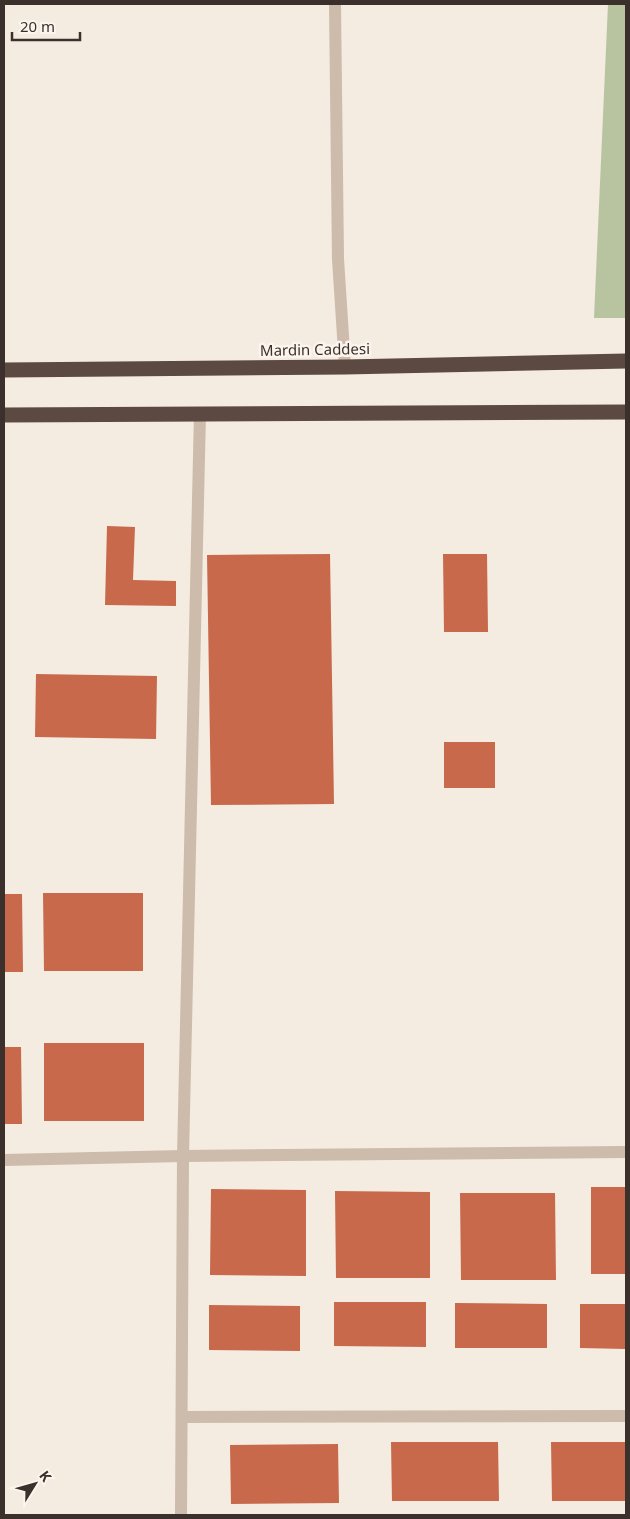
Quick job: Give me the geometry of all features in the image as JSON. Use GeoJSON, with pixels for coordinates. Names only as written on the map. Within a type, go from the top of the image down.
{"type":"FeatureCollection","features":[{"type":"Feature","properties":{"kind":"highway","name":"Mardin Caddesi"},"geometry":{"type":"LineString","coordinates":[[4,370],[345,367],[626,361]]}},
{"type":"Feature","properties":{"kind":"highway"},"geometry":{"type":"LineString","coordinates":[[4,414],[626,412]]}},
{"type":"Feature","properties":{"kind":"street"},"geometry":{"type":"LineString","coordinates":[[335,4],[338,259],[345,367]]}},
{"type":"Feature","properties":{"kind":"street"},"geometry":{"type":"LineString","coordinates":[[181,1515],[183,1156],[200,413]]}},
{"type":"Feature","properties":{"kind":"street"},"geometry":{"type":"LineString","coordinates":[[4,1160],[183,1156],[626,1152]]}},
{"type":"Feature","properties":{"kind":"street"},"geometry":{"type":"LineString","coordinates":[[182,1417],[626,1416]]}},
{"type":"Feature","properties":{"kind":"green space"},"geometry":{"type":"Polygon","coordinates":[[[608,4],[626,4],[626,318],[594,318],[608,4]]]}},
{"type":"Feature","properties":{"kind":"building"},"geometry":{"type":"Polygon","coordinates":[[[107,526],[135,527],[133,580],[176,581],[176,606],[105,605],[107,526]]]}},
{"type":"Feature","properties":{"kind":"building"},"geometry":{"type":"Polygon","coordinates":[[[330,554],[334,804],[211,805],[207,555],[330,554]]]}},
{"type":"Feature","properties":{"kind":"building"},"geometry":{"type":"Polygon","coordinates":[[[443,554],[487,554],[488,632],[444,632],[443,554]]]}},
{"type":"Feature","properties":{"kind":"building"},"geometry":{"type":"Polygon","coordinates":[[[36,674],[157,676],[156,739],[35,737],[36,674]]]}},
{"type":"Feature","properties":{"kind":"building"},"geometry":{"type":"Polygon","coordinates":[[[444,742],[495,742],[495,788],[444,788],[444,742]]]}},
{"type":"Feature","properties":{"kind":"building"},"geometry":{"type":"Polygon","coordinates":[[[43,893],[143,893],[143,971],[44,971],[43,893]]]}},
{"type":"Feature","properties":{"kind":"building"},"geometry":{"type":"Polygon","coordinates":[[[4,894],[22,894],[23,972],[4,972],[4,894]]]}},
{"type":"Feature","properties":{"kind":"building"},"geometry":{"type":"Polygon","coordinates":[[[44,1043],[144,1043],[144,1121],[44,1121],[44,1043]]]}},
{"type":"Feature","properties":{"kind":"building"},"geometry":{"type":"Polygon","coordinates":[[[4,1047],[21,1047],[22,1124],[4,1124],[4,1047]]]}},
{"type":"Feature","properties":{"kind":"building"},"geometry":{"type":"Polygon","coordinates":[[[591,1187],[626,1187],[626,1274],[591,1274],[591,1187]]]}},
{"type":"Feature","properties":{"kind":"building"},"geometry":{"type":"Polygon","coordinates":[[[211,1189],[306,1190],[306,1276],[210,1275],[211,1189]]]}},
{"type":"Feature","properties":{"kind":"building"},"geometry":{"type":"Polygon","coordinates":[[[335,1191],[430,1192],[430,1278],[336,1278],[335,1191]]]}},
{"type":"Feature","properties":{"kind":"building"},"geometry":{"type":"Polygon","coordinates":[[[460,1193],[555,1193],[556,1280],[461,1280],[460,1193]]]}},
{"type":"Feature","properties":{"kind":"building"},"geometry":{"type":"Polygon","coordinates":[[[334,1302],[426,1302],[426,1347],[334,1346],[334,1302]]]}},
{"type":"Feature","properties":{"kind":"building"},"geometry":{"type":"Polygon","coordinates":[[[455,1303],[547,1304],[547,1348],[455,1348],[455,1303]]]}},
{"type":"Feature","properties":{"kind":"building"},"geometry":{"type":"Polygon","coordinates":[[[580,1304],[626,1304],[626,1349],[580,1348],[580,1304]]]}},
{"type":"Feature","properties":{"kind":"building"},"geometry":{"type":"Polygon","coordinates":[[[209,1305],[300,1306],[300,1351],[209,1350],[209,1305]]]}},
{"type":"Feature","properties":{"kind":"building"},"geometry":{"type":"Polygon","coordinates":[[[391,1442],[498,1442],[499,1501],[392,1501],[391,1442]]]}},
{"type":"Feature","properties":{"kind":"building"},"geometry":{"type":"Polygon","coordinates":[[[551,1442],[626,1442],[626,1501],[552,1501],[551,1442]]]}},
{"type":"Feature","properties":{"kind":"building"},"geometry":{"type":"Polygon","coordinates":[[[338,1444],[339,1503],[231,1504],[230,1445],[338,1444]]]}}]}
